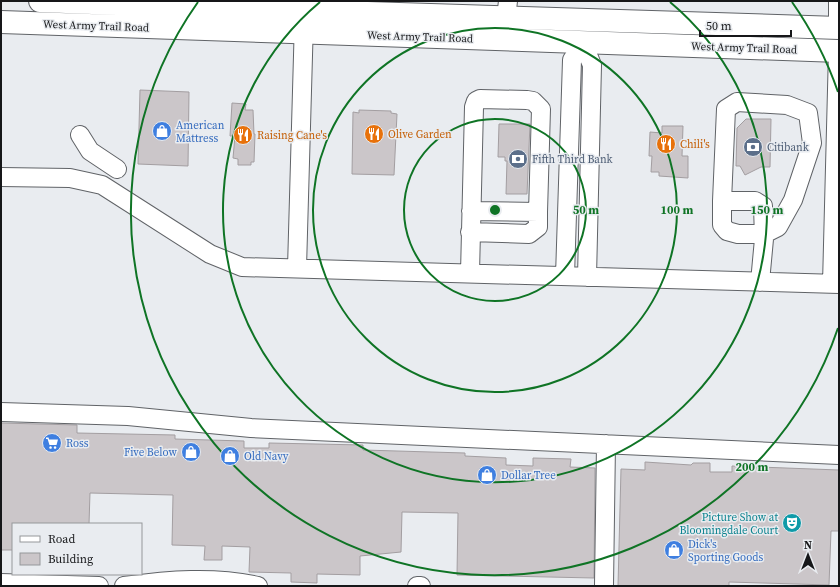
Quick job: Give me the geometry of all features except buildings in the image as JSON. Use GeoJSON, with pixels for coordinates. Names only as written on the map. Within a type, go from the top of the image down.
{"type":"FeatureCollection","features":[{"type":"Feature","properties":{"kind":"main road","name":"West Army Trail Road"},"geometry":{"type":"LineString","coordinates":[[40,1],[507,9],[585,20],[838,28]]}},
{"type":"Feature","properties":{"kind":"main road"},"geometry":{"type":"LineString","coordinates":[[583,42],[585,20]]}},
{"type":"Feature","properties":{"kind":"main road","name":"West Army Trail Road"},"geometry":{"type":"LineString","coordinates":[[1,22],[838,51]]}},
{"type":"Feature","properties":{"kind":"street"},"geometry":{"type":"LineString","coordinates":[[838,1],[838,28]]}},
{"type":"Feature","properties":{"kind":"street"},"geometry":{"type":"LineString","coordinates":[[297,268],[304,6]]}},
{"type":"Feature","properties":{"kind":"street"},"geometry":{"type":"LineString","coordinates":[[565,276],[572,60],[583,42]]}},
{"type":"Feature","properties":{"kind":"street"},"geometry":{"type":"LineString","coordinates":[[583,42],[592,65],[587,277]]}},
{"type":"Feature","properties":{"kind":"street"},"geometry":{"type":"LineString","coordinates":[[1,177],[70,178],[102,185],[223,260],[242,267],[836,284],[838,51]]}},
{"type":"Feature","properties":{"kind":"street"},"geometry":{"type":"LineString","coordinates":[[470,232],[529,234],[538,227],[541,109],[532,101],[480,99],[476,101],[474,107],[470,232],[470,273]]}},
{"type":"Feature","properties":{"kind":"street"},"geometry":{"type":"LineString","coordinates":[[737,102],[787,105],[808,113],[812,143],[793,200],[778,227],[764,234],[738,234],[727,231],[722,225],[722,201],[726,109],[737,102]]}},
{"type":"Feature","properties":{"kind":"street"},"geometry":{"type":"LineString","coordinates":[[80,134],[90,151],[117,169]]}},
{"type":"Feature","properties":{"kind":"street"},"geometry":{"type":"LineString","coordinates":[[722,201],[755,200],[763,206],[764,234],[760,282]]}},
{"type":"Feature","properties":{"kind":"street"},"geometry":{"type":"LineString","coordinates":[[471,211],[538,212]]}},
{"type":"Feature","properties":{"kind":"street"},"geometry":{"type":"LineString","coordinates":[[1,412],[128,416],[250,428],[839,455]]}},
{"type":"Feature","properties":{"kind":"street"},"geometry":{"type":"LineString","coordinates":[[604,586],[606,444]]}},
{"type":"Feature","properties":{"kind":"street"},"geometry":{"type":"LineString","coordinates":[[124,586],[162,581],[199,580],[238,581],[258,586]]}},
{"type":"Feature","properties":{"kind":"street"},"geometry":{"type":"LineString","coordinates":[[1,583],[99,586]]}},
{"type":"Feature","properties":{"kind":"place","name":"American Mattress"},"geometry":{"type":"Point","coordinates":[162,131]}},
{"type":"Feature","properties":{"kind":"place","name":"Olive Garden"},"geometry":{"type":"Point","coordinates":[374,134]}},
{"type":"Feature","properties":{"kind":"place","name":"Raising Cane's"},"geometry":{"type":"Point","coordinates":[243,135]}},
{"type":"Feature","properties":{"kind":"place","name":"Chili's"},"geometry":{"type":"Point","coordinates":[666,144]}},
{"type":"Feature","properties":{"kind":"place","name":"Citibank"},"geometry":{"type":"Point","coordinates":[753,147]}},
{"type":"Feature","properties":{"kind":"place","name":"Fifth Third Bank"},"geometry":{"type":"Point","coordinates":[518,159]}},
{"type":"Feature","properties":{"kind":"place","name":"Ross"},"geometry":{"type":"Point","coordinates":[52,443]}},
{"type":"Feature","properties":{"kind":"place","name":"Five Below"},"geometry":{"type":"Point","coordinates":[191,452]}},
{"type":"Feature","properties":{"kind":"place","name":"Old Navy"},"geometry":{"type":"Point","coordinates":[230,456]}},
{"type":"Feature","properties":{"kind":"place","name":"Dollar Tree"},"geometry":{"type":"Point","coordinates":[487,475]}},
{"type":"Feature","properties":{"kind":"place","name":"Picture Show at Bloomingdale Court"},"geometry":{"type":"Point","coordinates":[792,523]}},
{"type":"Feature","properties":{"kind":"place","name":"Dick's Sporting Goods"},"geometry":{"type":"Point","coordinates":[674,550]}}]}
